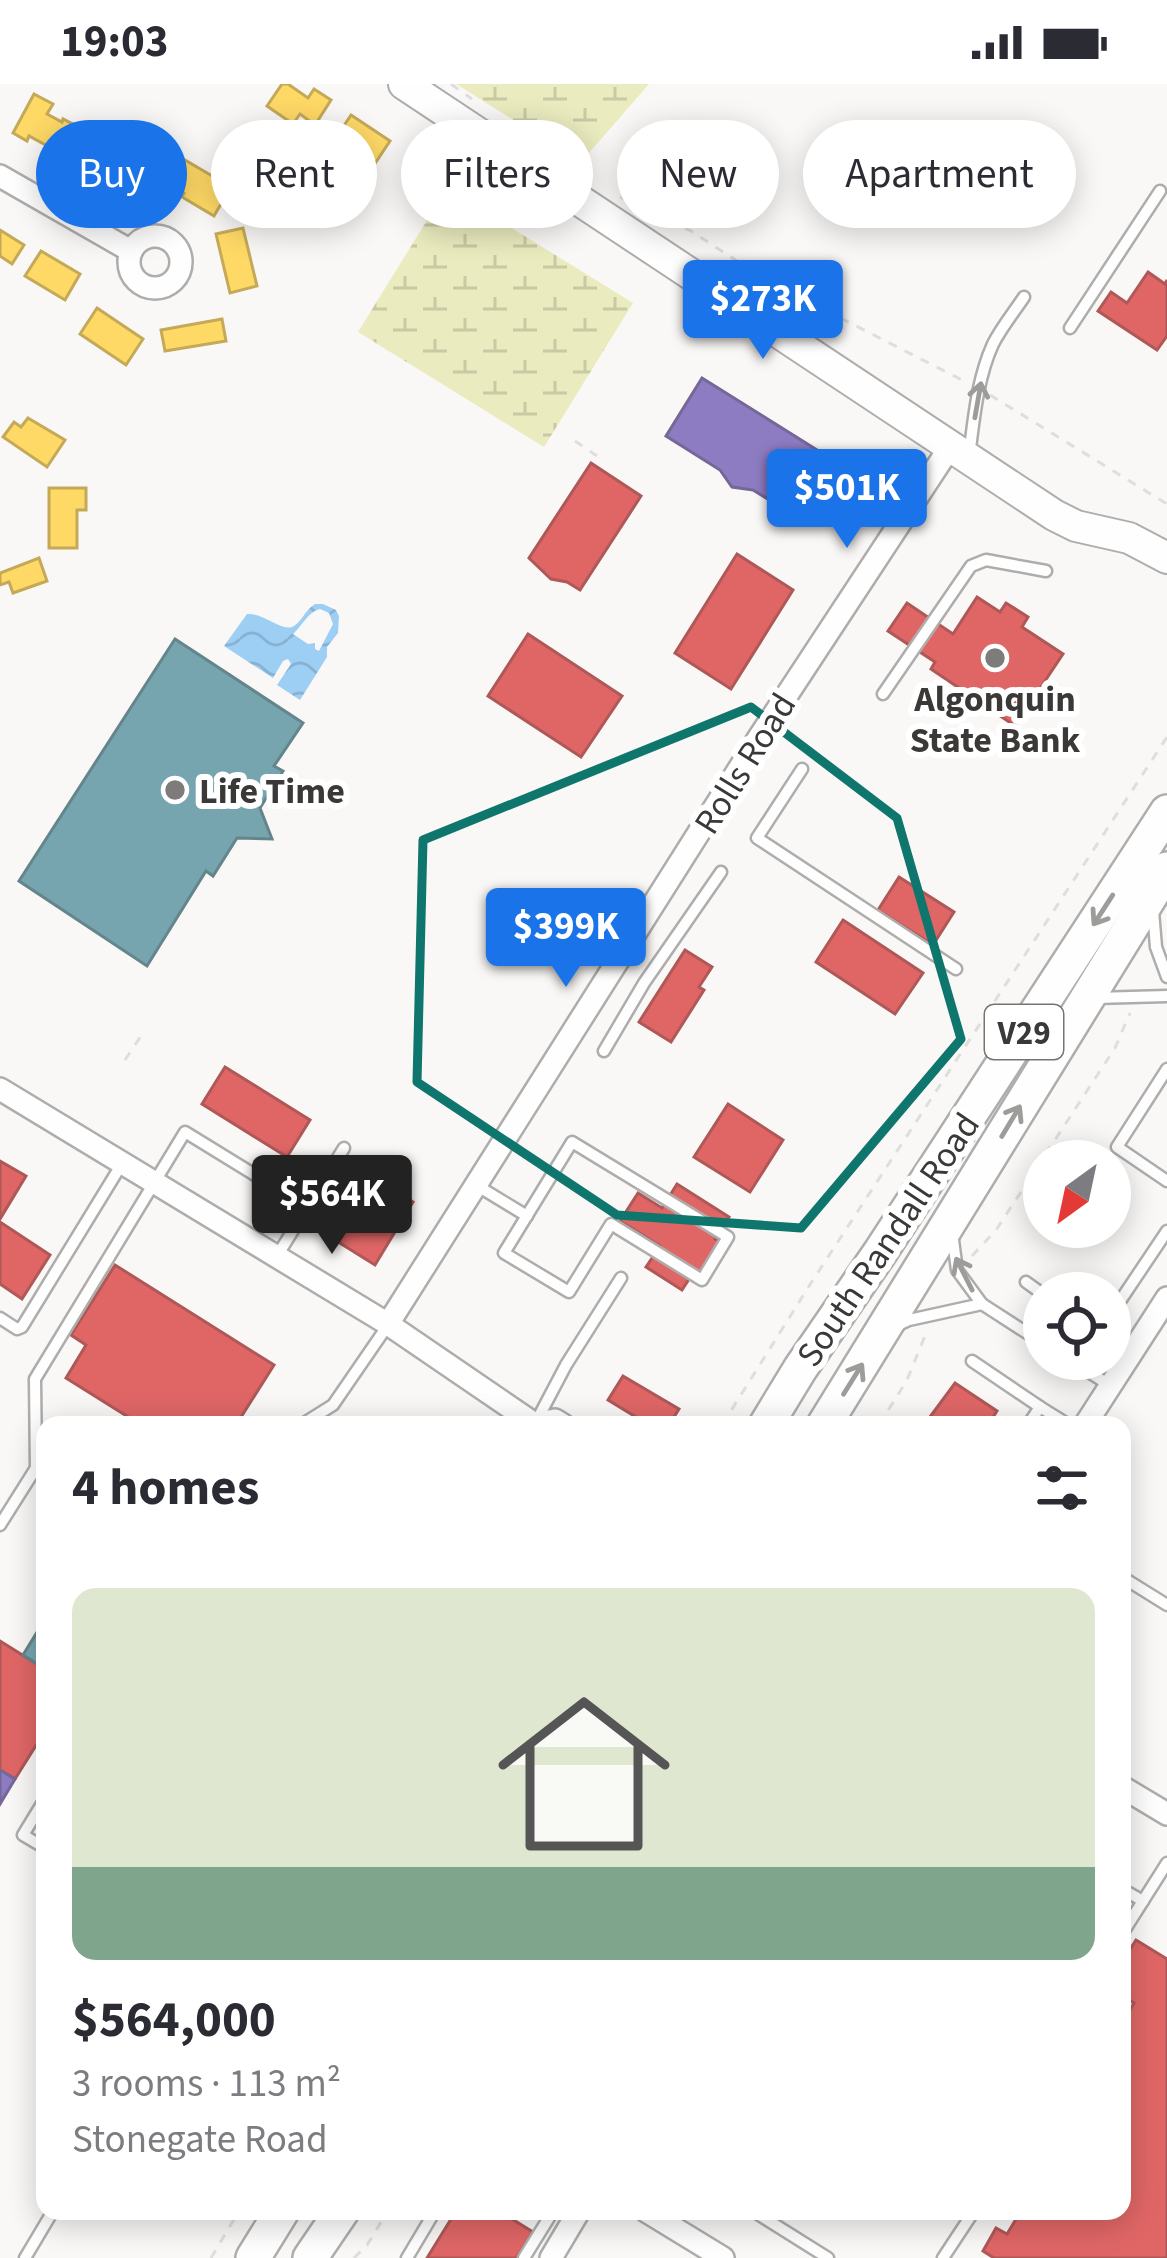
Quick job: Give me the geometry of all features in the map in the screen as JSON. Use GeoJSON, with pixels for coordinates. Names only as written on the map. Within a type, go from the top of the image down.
{"type":"FeatureCollection","features":[{"type":"Feature","properties":{"kind":"main road","name":"South Randall Road"},"geometry":{"type":"LineString","coordinates":[[771,1416],[1167,812]]}},
{"type":"Feature","properties":{"kind":"main road","name":"South Randall Road"},"geometry":{"type":"LineString","coordinates":[[830,1416],[1160,881]]}},
{"type":"Feature","properties":{"kind":"main road"},"geometry":{"type":"LineString","coordinates":[[253,2258],[276,2220]]}},
{"type":"Feature","properties":{"kind":"street"},"geometry":{"type":"LineString","coordinates":[[404,84],[1076,526],[1129,538],[1167,558]]}},
{"type":"Feature","properties":{"kind":"street"},"geometry":{"type":"LineString","coordinates":[[0,176],[130,251]]}},
{"type":"Feature","properties":{"kind":"street","name":"Rolls Road"},"geometry":{"type":"LineString","coordinates":[[388,1324],[762,733],[959,453]]}},
{"type":"Feature","properties":{"kind":"street"},"geometry":{"type":"LineString","coordinates":[[0,1089],[388,1324],[522,1416]]}},
{"type":"Feature","properties":{"kind":"street"},"geometry":{"type":"LineString","coordinates":[[1091,1416],[1167,1298]]}},
{"type":"Feature","properties":{"kind":"street"},"geometry":{"type":"LineString","coordinates":[[1131,1792],[1167,1814]]}},
{"type":"Feature","properties":{"kind":"street"},"geometry":{"type":"LineString","coordinates":[[551,2258],[574,2220]]}},
{"type":"Feature","properties":{"kind":"street"},"geometry":{"type":"LineString","coordinates":[[661,2220],[723,2258]]}},
{"type":"Feature","properties":{"kind":"lane"},"geometry":{"type":"LineString","coordinates":[[1070,328],[1160,190]]}},
{"type":"Feature","properties":{"kind":"lane"},"geometry":{"type":"LineString","coordinates":[[959,453],[994,342],[1024,297]]}},
{"type":"Feature","properties":{"kind":"lane"},"geometry":{"type":"LineString","coordinates":[[883,694],[971,566],[986,560],[1046,571]]}},
{"type":"Feature","properties":{"kind":"lane"},"geometry":{"type":"LineString","coordinates":[[802,769],[757,838],[956,969]]}},
{"type":"Feature","properties":{"kind":"lane"},"geometry":{"type":"LineString","coordinates":[[604,1052],[644,983],[721,872]]}},
{"type":"Feature","properties":{"kind":"lane"},"geometry":{"type":"LineString","coordinates":[[1160,881],[1156,947],[1167,977]]}},
{"type":"Feature","properties":{"kind":"lane"},"geometry":{"type":"LineString","coordinates":[[1086,998],[1167,996]]}},
{"type":"Feature","properties":{"kind":"lane"},"geometry":{"type":"LineString","coordinates":[[1167,1069],[1117,1147],[1167,1181]]}},
{"type":"Feature","properties":{"kind":"lane"},"geometry":{"type":"LineString","coordinates":[[0,1525],[36,1468],[35,1379],[185,1132],[307,1207]]}},
{"type":"Feature","properties":{"kind":"lane"},"geometry":{"type":"LineString","coordinates":[[572,1142],[728,1238],[702,1280],[610,1224],[569,1292],[505,1253],[527,1216],[572,1142]]}},
{"type":"Feature","properties":{"kind":"lane"},"geometry":{"type":"LineString","coordinates":[[277,1256],[344,1148]]}},
{"type":"Feature","properties":{"kind":"lane"},"geometry":{"type":"LineString","coordinates":[[0,1318],[17,1329],[22,1327],[123,1162]]}},
{"type":"Feature","properties":{"kind":"lane"},"geometry":{"type":"LineString","coordinates":[[476,1185],[527,1216]]}},
{"type":"Feature","properties":{"kind":"lane"},"geometry":{"type":"LineString","coordinates":[[951,1221],[957,1270],[982,1304],[1023,1330]]}},
{"type":"Feature","properties":{"kind":"lane"},"geometry":{"type":"LineString","coordinates":[[1131,1285],[1167,1231]]}},
{"type":"Feature","properties":{"kind":"lane"},"geometry":{"type":"LineString","coordinates":[[540,1416],[566,1364],[621,1278]]}},
{"type":"Feature","properties":{"kind":"lane"},"geometry":{"type":"LineString","coordinates":[[883,1332],[909,1320],[982,1304]]}},
{"type":"Feature","properties":{"kind":"lane"},"geometry":{"type":"LineString","coordinates":[[316,1416],[333,1405],[388,1324]]}},
{"type":"Feature","properties":{"kind":"lane"},"geometry":{"type":"LineString","coordinates":[[972,1360],[1054,1416]]}},
{"type":"Feature","properties":{"kind":"lane"},"geometry":{"type":"LineString","coordinates":[[1101,1380],[1111,1386]]}},
{"type":"Feature","properties":{"kind":"lane"},"geometry":{"type":"LineString","coordinates":[[1034,1416],[1040,1407]]}},
{"type":"Feature","properties":{"kind":"lane"},"geometry":{"type":"LineString","coordinates":[[1131,1583],[1167,1605]]}},
{"type":"Feature","properties":{"kind":"lane"},"geometry":{"type":"LineString","coordinates":[[36,1822],[23,1835],[36,1843]]}},
{"type":"Feature","properties":{"kind":"lane"},"geometry":{"type":"LineString","coordinates":[[1131,1920],[1167,1863]]}},
{"type":"Feature","properties":{"kind":"lane"},"geometry":{"type":"LineString","coordinates":[[1131,1894],[1143,1901]]}},
{"type":"Feature","properties":{"kind":"lane"},"geometry":{"type":"LineString","coordinates":[[25,2258],[48,2220]]}},
{"type":"Feature","properties":{"kind":"lane"},"geometry":{"type":"LineString","coordinates":[[407,2258],[430,2220]]}},
{"type":"Feature","properties":{"kind":"lane"},"geometry":{"type":"LineString","coordinates":[[524,2258],[543,2220]]}},
{"type":"Feature","properties":{"kind":"lane"},"geometry":{"type":"LineString","coordinates":[[767,2220],[828,2258]]}},
{"type":"Feature","properties":{"kind":"lane"},"geometry":{"type":"LineString","coordinates":[[944,2258],[968,2220]]}},
{"type":"Feature","properties":{"kind":"path"},"geometry":{"type":"LineString","coordinates":[[452,84],[470,97]]}},
{"type":"Feature","properties":{"kind":"path"},"geometry":{"type":"LineString","coordinates":[[616,195],[691,231],[766,280],[979,388],[1167,504]]}},
{"type":"Feature","properties":{"kind":"path"},"geometry":{"type":"LineString","coordinates":[[574,441],[597,456]]}},
{"type":"Feature","properties":{"kind":"path"},"geometry":{"type":"LineString","coordinates":[[728,1416],[1167,737]]}},
{"type":"Feature","properties":{"kind":"path"},"geometry":{"type":"LineString","coordinates":[[972,1256],[996,1230],[1115,1048],[1132,1009]]}},
{"type":"Feature","properties":{"kind":"path"},"geometry":{"type":"LineString","coordinates":[[125,1060],[141,1036]]}},
{"type":"Feature","properties":{"kind":"path"},"geometry":{"type":"LineString","coordinates":[[885,1416],[908,1380],[931,1319]]}},
{"type":"Feature","properties":{"kind":"path"},"geometry":{"type":"LineString","coordinates":[[211,2258],[233,2220]]}},
{"type":"Feature","properties":{"kind":"path"},"geometry":{"type":"LineString","coordinates":[[354,2258],[382,2220]]}},
{"type":"Feature","properties":{"kind":"highlighted area"},"geometry":{"type":"Polygon","coordinates":[[[751,707],[897,818],[961,1039],[801,1228],[617,1215],[417,1082],[423,840],[751,707]]]}},
{"type":"Feature","properties":{"kind":"green space"},"geometry":{"type":"Polygon","coordinates":[[[456,84],[649,84],[593,148],[593,120],[514,120],[456,84]]]}},
{"type":"Feature","properties":{"kind":"green space"},"geometry":{"type":"Polygon","coordinates":[[[422,228],[512,228],[633,303],[544,447],[358,332],[422,228]]]}},
{"type":"Feature","properties":{"kind":"water"},"geometry":{"type":"Polygon","coordinates":[[[315,604],[336,610],[338,633],[300,700],[277,685],[291,664],[288,659],[273,678],[224,646],[247,614],[289,627],[315,604]],[[316,611],[293,634],[315,643],[319,651],[333,624],[329,613],[316,611]]]}},
{"type":"Feature","properties":{"kind":"building: Homes"},"geometry":{"type":"Polygon","coordinates":[[[282,84],[308,98],[314,89],[331,100],[318,120],[300,114],[296,120],[287,120],[267,106],[282,84]]]}},
{"type":"Feature","properties":{"kind":"building: Homes"},"geometry":{"type":"Polygon","coordinates":[[[34,94],[53,104],[47,114],[58,120],[36,120],[36,140],[29,136],[27,141],[13,133],[34,94]]]}},
{"type":"Feature","properties":{"kind":"building: Homes"},"geometry":{"type":"Polygon","coordinates":[[[377,132],[390,141],[377,160],[377,132]]]}},
{"type":"Feature","properties":{"kind":"building: Homes"},"geometry":{"type":"Polygon","coordinates":[[[187,161],[211,175],[211,214],[187,200],[187,161]]]}},
{"type":"Feature","properties":{"kind":"building: Homes"},"geometry":{"type":"Polygon","coordinates":[[[243,228],[257,286],[230,293],[216,234],[243,228]]]}},
{"type":"Feature","properties":{"kind":"building: Homes"},"geometry":{"type":"Polygon","coordinates":[[[0,230],[24,245],[12,264],[0,256],[0,230]]]}},
{"type":"Feature","properties":{"kind":"building: Homes"},"geometry":{"type":"Polygon","coordinates":[[[41,251],[80,274],[65,300],[25,276],[41,251]]]}},
{"type":"Feature","properties":{"kind":"building: Homes"},"geometry":{"type":"Polygon","coordinates":[[[97,308],[143,339],[126,365],[80,334],[97,308]]]}},
{"type":"Feature","properties":{"kind":"building: Homes"},"geometry":{"type":"Polygon","coordinates":[[[222,319],[226,341],[165,351],[161,330],[222,319]]]}},
{"type":"Feature","properties":{"kind":"building: Homes"},"geometry":{"type":"Polygon","coordinates":[[[28,418],[65,440],[47,467],[3,437],[14,422],[21,427],[28,418]]]}},
{"type":"Feature","properties":{"kind":"building: Homes"},"geometry":{"type":"Polygon","coordinates":[[[49,488],[86,488],[86,510],[77,510],[77,548],[49,548],[49,488]]]}},
{"type":"Feature","properties":{"kind":"building: Homes"},"geometry":{"type":"Polygon","coordinates":[[[39,558],[47,581],[13,593],[9,582],[0,585],[0,573],[39,558]]]}},
{"type":"Feature","properties":{"kind":"building: Shops"},"geometry":{"type":"Polygon","coordinates":[[[1148,272],[1165,284],[1167,280],[1167,336],[1157,350],[1098,311],[1111,292],[1127,303],[1148,272]]]}},
{"type":"Feature","properties":{"kind":"building: Shops"},"geometry":{"type":"Polygon","coordinates":[[[591,463],[641,496],[580,590],[551,579],[529,558],[591,463]]]}},
{"type":"Feature","properties":{"kind":"building: Shops"},"geometry":{"type":"Polygon","coordinates":[[[737,554],[793,590],[731,689],[675,653],[737,554]]]}},
{"type":"Feature","properties":{"kind":"building: Shops","name":"Algonquin State Bank"},"geometry":{"type":"Polygon","coordinates":[[[977,597],[1000,612],[1006,603],[1028,617],[1022,627],[1063,654],[1015,726],[931,669],[935,662],[888,631],[907,603],[953,634],[977,597]]]}},
{"type":"Feature","properties":{"kind":"building: Shops"},"geometry":{"type":"Polygon","coordinates":[[[528,634],[622,696],[581,757],[488,696],[528,634]]]}},
{"type":"Feature","properties":{"kind":"building: Shops"},"geometry":{"type":"Polygon","coordinates":[[[899,877],[954,912],[933,945],[878,910],[899,877]]]}},
{"type":"Feature","properties":{"kind":"building: Shops"},"geometry":{"type":"Polygon","coordinates":[[[843,920],[923,973],[895,1014],[816,962],[843,920]]]}},
{"type":"Feature","properties":{"kind":"building: Shops"},"geometry":{"type":"Polygon","coordinates":[[[685,950],[712,967],[699,987],[704,990],[671,1042],[639,1022],[685,950]]]}},
{"type":"Feature","properties":{"kind":"building: Shops"},"geometry":{"type":"Polygon","coordinates":[[[225,1067],[310,1120],[287,1157],[202,1104],[225,1067]]]}},
{"type":"Feature","properties":{"kind":"building: Shops"},"geometry":{"type":"Polygon","coordinates":[[[728,1104],[783,1140],[750,1192],[694,1157],[728,1104]]]}},
{"type":"Feature","properties":{"kind":"building: Shops"},"geometry":{"type":"Polygon","coordinates":[[[0,1161],[26,1176],[0,1219],[0,1161]]]}},
{"type":"Feature","properties":{"kind":"building: Shops"},"geometry":{"type":"Polygon","coordinates":[[[373,1177],[413,1202],[375,1265],[335,1240],[373,1177]]]}},
{"type":"Feature","properties":{"kind":"building: Shops"},"geometry":{"type":"Polygon","coordinates":[[[677,1184],[729,1217],[715,1239],[722,1243],[702,1275],[695,1270],[682,1290],[646,1267],[660,1246],[620,1221],[638,1193],[662,1208],[677,1184]]]}},
{"type":"Feature","properties":{"kind":"building: Shops"},"geometry":{"type":"Polygon","coordinates":[[[0,1222],[50,1255],[22,1299],[0,1284],[0,1222]]]}},
{"type":"Feature","properties":{"kind":"building: Shops"},"geometry":{"type":"Polygon","coordinates":[[[115,1265],[274,1365],[242,1416],[127,1416],[66,1378],[86,1345],[71,1335],[115,1265]]]}},
{"type":"Feature","properties":{"kind":"building: Shops"},"geometry":{"type":"Polygon","coordinates":[[[623,1376],[679,1409],[675,1416],[634,1416],[608,1400],[623,1376]]]}},
{"type":"Feature","properties":{"kind":"building: Shops"},"geometry":{"type":"Polygon","coordinates":[[[955,1383],[997,1411],[994,1416],[931,1416],[955,1383]]]}},
{"type":"Feature","properties":{"kind":"building: Shops"},"geometry":{"type":"Polygon","coordinates":[[[0,1641],[36,1663],[36,1745],[15,1779],[0,1770],[0,1641]]]}},
{"type":"Feature","properties":{"kind":"building: Shops"},"geometry":{"type":"Polygon","coordinates":[[[1136,1940],[1167,1959],[1167,2258],[994,2258],[983,2251],[996,2228],[1007,2234],[1016,2220],[1131,2220],[1131,1948],[1136,1940]]]}},
{"type":"Feature","properties":{"kind":"building: Shops"},"geometry":{"type":"Polygon","coordinates":[[[450,2220],[514,2220],[533,2232],[516,2258],[427,2258],[450,2220]]]}},
{"type":"Feature","properties":{"kind":"building: Offices"},"geometry":{"type":"Polygon","coordinates":[[[702,378],[841,465],[805,522],[753,490],[732,487],[720,470],[666,436],[702,378]]]}},
{"type":"Feature","properties":{"kind":"building: Offices"},"geometry":{"type":"Polygon","coordinates":[[[0,1770],[15,1779],[0,1804],[0,1770]]]}},
{"type":"Feature","properties":{"kind":"building: Public","name":"Life Time"},"geometry":{"type":"Polygon","coordinates":[[[175,639],[303,723],[274,766],[283,771],[260,808],[272,839],[237,838],[213,876],[206,871],[147,966],[19,881],[175,639]]]}},
{"type":"Feature","properties":{"kind":"building: Public"},"geometry":{"type":"Polygon","coordinates":[[[36,1634],[36,1663],[23,1655],[36,1634]]]}},
{"type":"Feature","properties":{"kind":"place","name":"Algonquin State Bank"},"geometry":{"type":"Point","coordinates":[995,658]}},
{"type":"Feature","properties":{"kind":"place","name":"Life Time"},"geometry":{"type":"Point","coordinates":[175,790]}}]}
